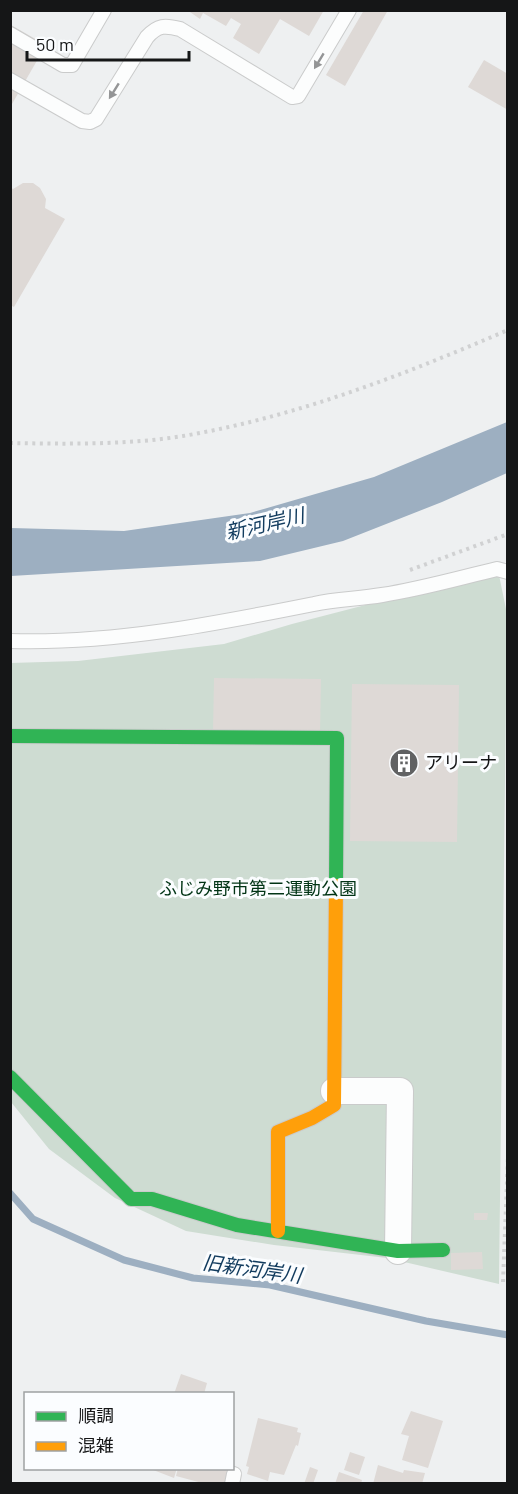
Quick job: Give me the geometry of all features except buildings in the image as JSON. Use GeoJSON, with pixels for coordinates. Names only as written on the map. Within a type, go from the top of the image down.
{"type":"FeatureCollection","features":[{"type":"Feature","properties":{"kind":"street"},"geometry":{"type":"LineString","coordinates":[[10,736],[337,738],[334,1105],[312,1118],[278,1132],[278,1231]]}},
{"type":"Feature","properties":{"kind":"street"},"geometry":{"type":"LineString","coordinates":[[10,1077],[131,1199],[152,1199],[237,1225],[398,1251],[443,1250]]}},
{"type":"Feature","properties":{"kind":"street"},"geometry":{"type":"LineString","coordinates":[[334,1091],[400,1091],[398,1251]]}},
{"type":"Feature","properties":{"kind":"lane"},"geometry":{"type":"LineString","coordinates":[[10,34],[63,65],[72,65],[104,10]]}},
{"type":"Feature","properties":{"kind":"lane"},"geometry":{"type":"LineString","coordinates":[[10,80],[82,121],[90,122],[96,119],[147,37],[156,27],[166,25],[180,29],[292,97],[298,96],[349,10]]}},
{"type":"Feature","properties":{"kind":"lane"},"geometry":{"type":"LineString","coordinates":[[10,640],[54,641],[156,633],[209,625],[317,603],[382,595],[497,568],[507,572]]}},
{"type":"Feature","properties":{"kind":"path"},"geometry":{"type":"LineString","coordinates":[[10,443],[101,443],[181,436],[251,423],[442,359],[507,330]]}},
{"type":"Feature","properties":{"kind":"path"},"geometry":{"type":"LineString","coordinates":[[409,570],[507,534]]}},
{"type":"Feature","properties":{"kind":"path"},"geometry":{"type":"LineString","coordinates":[[503,1282],[507,1156]]}},
{"type":"Feature","properties":{"kind":"green space","name":"ふじみ野市第二運動公園"},"geometry":{"type":"Polygon","coordinates":[[[499,575],[507,614],[499,1284],[387,1258],[274,1245],[186,1231],[115,1198],[49,1149],[11,1102],[10,663],[78,661],[224,644],[377,602],[499,575]]]}},
{"type":"Feature","properties":{"kind":"water","name":"新河岸川"},"geometry":{"type":"Polygon","coordinates":[[[507,422],[507,473],[442,502],[343,541],[260,561],[11,576],[11,528],[124,531],[250,513],[374,477],[507,422]]]}},
{"type":"Feature","properties":{"kind":"waterway","name":"旧新河岸川"},"geometry":{"type":"LineString","coordinates":[[10,1193],[33,1219],[124,1260],[193,1278],[270,1285],[426,1321],[508,1335]]}},
{"type":"Feature","properties":{"kind":"traffic: fast"},"geometry":{"type":"LineString","coordinates":[[10,736],[337,738],[336,886]]}},
{"type":"Feature","properties":{"kind":"traffic: fast"},"geometry":{"type":"LineString","coordinates":[[10,1077],[131,1199],[152,1199],[237,1225],[398,1251],[443,1250]]}},
{"type":"Feature","properties":{"kind":"traffic: slow"},"geometry":{"type":"LineString","coordinates":[[278,1231],[278,1132],[312,1118],[334,1105],[336,886]]}},
{"type":"Feature","properties":{"kind":"place","name":"アリーナ"},"geometry":{"type":"Point","coordinates":[404,763]}}]}
